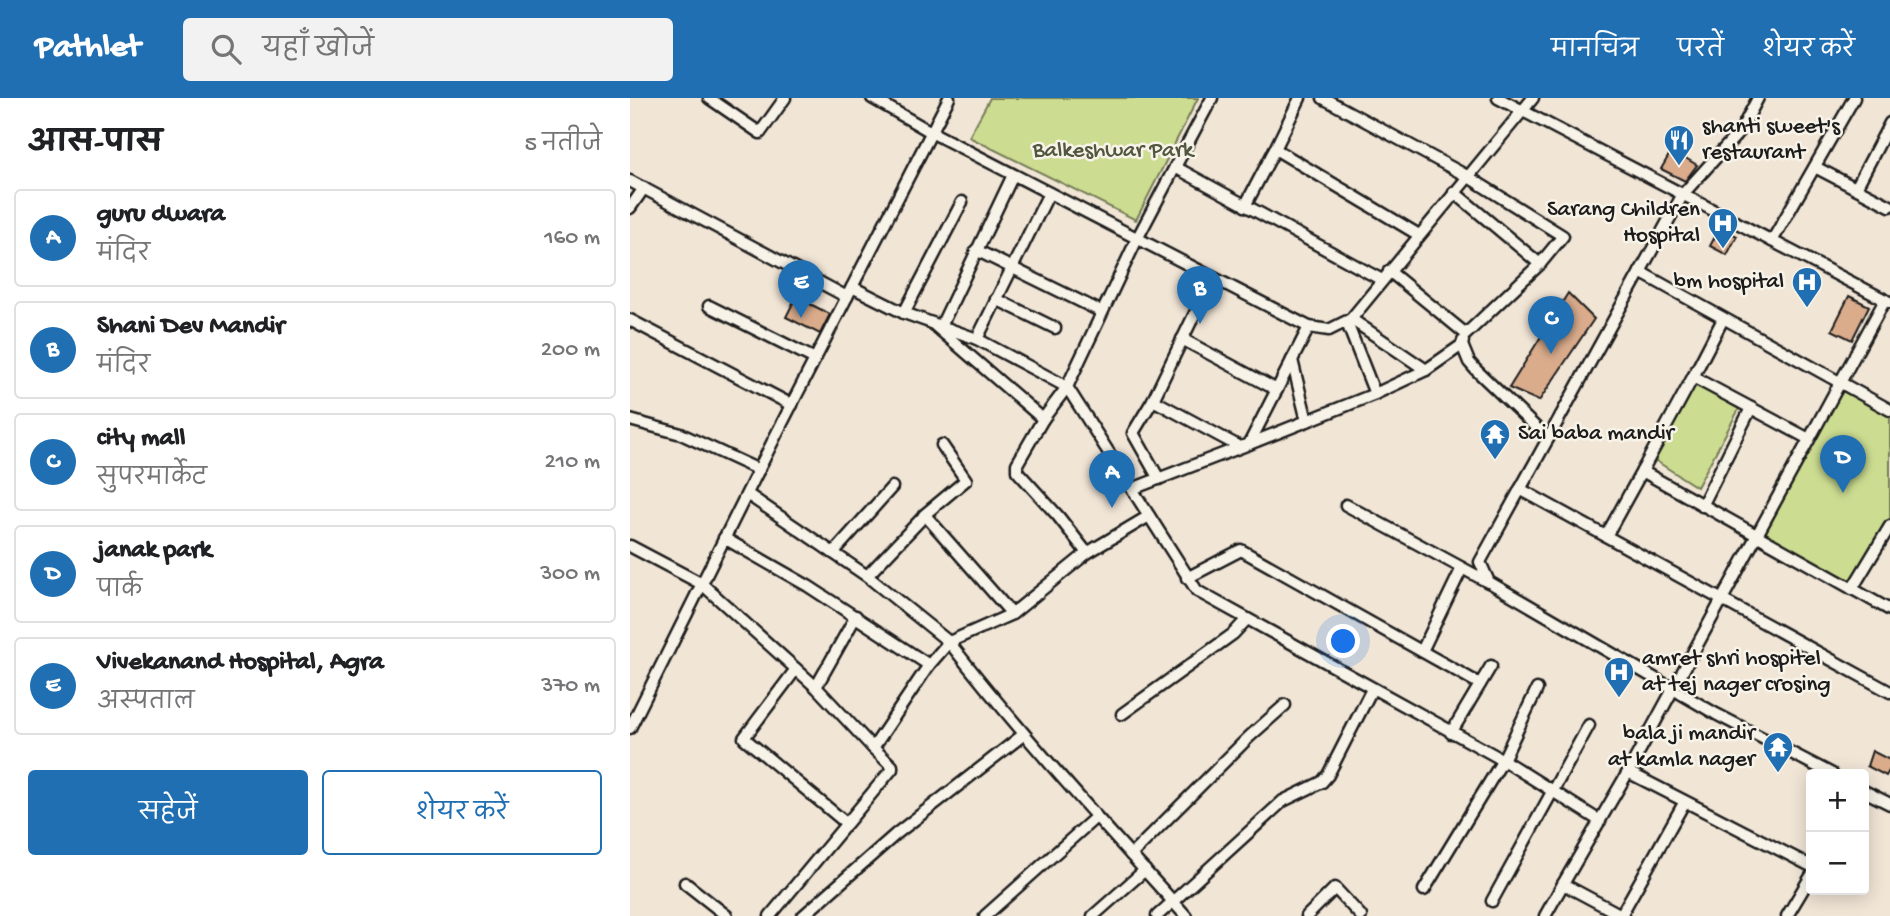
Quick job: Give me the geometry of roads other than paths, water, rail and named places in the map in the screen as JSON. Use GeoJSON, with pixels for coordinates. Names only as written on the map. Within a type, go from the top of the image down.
{"type":"FeatureCollection","features":[{"type":"Feature","properties":{"kind":"street"},"geometry":{"type":"LineString","coordinates":[[709,98],[761,133],[785,98]]}},
{"type":"Feature","properties":{"kind":"street"},"geometry":{"type":"LineString","coordinates":[[872,98],[931,132],[1212,278],[1309,327],[1329,330],[1349,321],[1533,98]]}},
{"type":"Feature","properties":{"kind":"street"},"geometry":{"type":"LineString","coordinates":[[630,728],[949,98]]}},
{"type":"Feature","properties":{"kind":"street"},"geometry":{"type":"LineString","coordinates":[[1087,554],[1058,516],[1017,471],[1017,464],[1043,419],[1067,387],[1137,239],[1212,98]]}},
{"type":"Feature","properties":{"kind":"street"},"geometry":{"type":"LineString","coordinates":[[1245,206],[1300,98]]}},
{"type":"Feature","properties":{"kind":"street"},"geometry":{"type":"LineString","coordinates":[[1132,489],[1375,394],[1426,370],[1462,345],[1466,334],[1539,264],[1563,236],[1467,176],[1323,98]]}},
{"type":"Feature","properties":{"kind":"street"},"geometry":{"type":"LineString","coordinates":[[1499,98],[1887,301],[1628,772],[1545,916]]}},
{"type":"Feature","properties":{"kind":"street"},"geometry":{"type":"LineString","coordinates":[[1489,582],[1479,562],[1683,194],[1741,130],[1758,98]]}},
{"type":"Feature","properties":{"kind":"street"},"geometry":{"type":"LineString","coordinates":[[1772,241],[1854,98]]}},
{"type":"Feature","properties":{"kind":"street"},"geometry":{"type":"LineString","coordinates":[[1856,188],[1890,123]]}},
{"type":"Feature","properties":{"kind":"street"},"geometry":{"type":"LineString","coordinates":[[1275,149],[1419,235]]}},
{"type":"Feature","properties":{"kind":"street"},"geometry":{"type":"LineString","coordinates":[[1175,167],[1382,280]]}},
{"type":"Feature","properties":{"kind":"street"},"geometry":{"type":"LineString","coordinates":[[1815,167],[1890,206]]}},
{"type":"Feature","properties":{"kind":"street"},"geometry":{"type":"LineString","coordinates":[[936,325],[1013,175]]}},
{"type":"Feature","properties":{"kind":"street"},"geometry":{"type":"LineString","coordinates":[[630,181],[847,297]]}},
{"type":"Feature","properties":{"kind":"street"},"geometry":{"type":"LineString","coordinates":[[630,208],[644,188]]}},
{"type":"Feature","properties":{"kind":"street"},"geometry":{"type":"LineString","coordinates":[[1454,192],[1539,264]]}},
{"type":"Feature","properties":{"kind":"street"},"geometry":{"type":"LineString","coordinates":[[977,339],[1049,193]]}},
{"type":"Feature","properties":{"kind":"street"},"geometry":{"type":"LineString","coordinates":[[904,313],[962,202]]}},
{"type":"Feature","properties":{"kind":"street"},"geometry":{"type":"LineString","coordinates":[[976,250],[1102,312]]}},
{"type":"Feature","properties":{"kind":"street"},"geometry":{"type":"LineString","coordinates":[[1389,271],[1466,334]]}},
{"type":"Feature","properties":{"kind":"street"},"geometry":{"type":"LineString","coordinates":[[1640,272],[1890,410]]}},
{"type":"Feature","properties":{"kind":"street"},"geometry":{"type":"LineString","coordinates":[[1159,479],[1133,433],[1153,400],[1212,278]]}},
{"type":"Feature","properties":{"kind":"street"},"geometry":{"type":"LineString","coordinates":[[852,287],[904,313],[977,339],[1067,387],[1200,593],[1503,760],[1600,821]]}},
{"type":"Feature","properties":{"kind":"street"},"geometry":{"type":"LineString","coordinates":[[996,299],[1055,328]]}},
{"type":"Feature","properties":{"kind":"street"},"geometry":{"type":"LineString","coordinates":[[709,306],[815,359]]}},
{"type":"Feature","properties":{"kind":"street"},"geometry":{"type":"LineString","coordinates":[[1606,536],[1723,318]]}},
{"type":"Feature","properties":{"kind":"street"},"geometry":{"type":"LineString","coordinates":[[630,320],[792,405]]}},
{"type":"Feature","properties":{"kind":"street"},"geometry":{"type":"LineString","coordinates":[[1349,321],[1426,370]]}},
{"type":"Feature","properties":{"kind":"street"},"geometry":{"type":"LineString","coordinates":[[1349,321],[1375,394]]}},
{"type":"Feature","properties":{"kind":"street"},"geometry":{"type":"LineString","coordinates":[[936,325],[1043,419]]}},
{"type":"Feature","properties":{"kind":"street"},"geometry":{"type":"LineString","coordinates":[[1244,446],[1309,327]]}},
{"type":"Feature","properties":{"kind":"street"},"geometry":{"type":"LineString","coordinates":[[1182,339],[1276,390]]}},
{"type":"Feature","properties":{"kind":"street"},"geometry":{"type":"LineString","coordinates":[[1462,345],[1469,362],[1476,370],[1548,439]]}},
{"type":"Feature","properties":{"kind":"street"},"geometry":{"type":"LineString","coordinates":[[1292,360],[1307,421]]}},
{"type":"Feature","properties":{"kind":"street"},"geometry":{"type":"LineString","coordinates":[[1693,377],[1809,439]]}},
{"type":"Feature","properties":{"kind":"street"},"geometry":{"type":"LineString","coordinates":[[1153,400],[1244,446]]}},
{"type":"Feature","properties":{"kind":"street"},"geometry":{"type":"LineString","coordinates":[[1702,506],[1751,408]]}},
{"type":"Feature","properties":{"kind":"street"},"geometry":{"type":"LineString","coordinates":[[630,431],[633,420],[681,434],[759,470]]}},
{"type":"Feature","properties":{"kind":"street"},"geometry":{"type":"LineString","coordinates":[[867,576],[924,516],[966,480],[942,445]]}},
{"type":"Feature","properties":{"kind":"street"},"geometry":{"type":"LineString","coordinates":[[1642,471],[1890,610]]}},
{"type":"Feature","properties":{"kind":"street"},"geometry":{"type":"LineString","coordinates":[[834,553],[892,487]]}},
{"type":"Feature","properties":{"kind":"street"},"geometry":{"type":"LineString","coordinates":[[1520,489],[1890,692]]}},
{"type":"Feature","properties":{"kind":"street"},"geometry":{"type":"LineString","coordinates":[[747,495],[867,576],[949,642],[1023,735],[1186,916]]}},
{"type":"Feature","properties":{"kind":"street"},"geometry":{"type":"LineString","coordinates":[[1346,505],[1489,582],[1716,714],[1822,769]]}},
{"type":"Feature","properties":{"kind":"street"},"geometry":{"type":"LineString","coordinates":[[924,516],[928,517],[1012,614]]}},
{"type":"Feature","properties":{"kind":"street"},"geometry":{"type":"LineString","coordinates":[[873,748],[929,665],[949,642],[1012,614],[1087,554],[1149,516]]}},
{"type":"Feature","properties":{"kind":"street"},"geometry":{"type":"LineString","coordinates":[[1852,589],[1886,543],[1890,526]]}},
{"type":"Feature","properties":{"kind":"street"},"geometry":{"type":"LineString","coordinates":[[724,538],[808,586],[929,665]]}},
{"type":"Feature","properties":{"kind":"street"},"geometry":{"type":"LineString","coordinates":[[630,546],[702,583],[816,687],[892,767],[770,916]]}},
{"type":"Feature","properties":{"kind":"street"},"geometry":{"type":"LineString","coordinates":[[1188,578],[1241,550],[1480,684]]}},
{"type":"Feature","properties":{"kind":"street"},"geometry":{"type":"LineString","coordinates":[[1422,651],[1462,568]]}},
{"type":"Feature","properties":{"kind":"street"},"geometry":{"type":"LineString","coordinates":[[816,687],[856,616]]}},
{"type":"Feature","properties":{"kind":"street"},"geometry":{"type":"LineString","coordinates":[[1122,714],[1233,634],[1247,619]]}},
{"type":"Feature","properties":{"kind":"street"},"geometry":{"type":"LineString","coordinates":[[1451,733],[1491,666]]}},
{"type":"Feature","properties":{"kind":"street"},"geometry":{"type":"LineString","coordinates":[[796,668],[744,738],[846,823]]}},
{"type":"Feature","properties":{"kind":"street"},"geometry":{"type":"LineString","coordinates":[[1157,916],[1283,801],[1322,782],[1372,689]]}},
{"type":"Feature","properties":{"kind":"street"},"geometry":{"type":"LineString","coordinates":[[1424,890],[1503,760],[1537,689]]}},
{"type":"Feature","properties":{"kind":"street"},"geometry":{"type":"LineString","coordinates":[[1131,855],[1249,737],[1285,705]]}},
{"type":"Feature","properties":{"kind":"street"},"geometry":{"type":"LineString","coordinates":[[1492,901],[1589,724]]}},
{"type":"Feature","properties":{"kind":"street"},"geometry":{"type":"LineString","coordinates":[[803,916],[896,834],[1023,735]]}},
{"type":"Feature","properties":{"kind":"street"},"geometry":{"type":"LineString","coordinates":[[1628,772],[1806,864]]}},
{"type":"Feature","properties":{"kind":"street"},"geometry":{"type":"LineString","coordinates":[[1869,794],[1890,804]]}},
{"type":"Feature","properties":{"kind":"street"},"geometry":{"type":"LineString","coordinates":[[1563,884],[1622,916],[1684,803]]}},
{"type":"Feature","properties":{"kind":"street"},"geometry":{"type":"LineString","coordinates":[[985,916],[1096,817]]}},
{"type":"Feature","properties":{"kind":"street"},"geometry":{"type":"LineString","coordinates":[[1093,916],[1145,870]]}},
{"type":"Feature","properties":{"kind":"street"},"geometry":{"type":"LineString","coordinates":[[685,883],[727,916]]}},
{"type":"Feature","properties":{"kind":"street"},"geometry":{"type":"LineString","coordinates":[[1787,916],[1806,884]]}},
{"type":"Feature","properties":{"kind":"street"},"geometry":{"type":"LineString","coordinates":[[1311,915],[1335,888],[1361,916]]}},
{"type":"Feature","properties":{"kind":"place","name":"shanti sweet's restaurant"},"geometry":{"type":"Point","coordinates":[1679,167]}},
{"type":"Feature","properties":{"kind":"place","name":"Sarang Children Hospital"},"geometry":{"type":"Point","coordinates":[1723,250]}},
{"type":"Feature","properties":{"kind":"place","name":"bm hospital"},"geometry":{"type":"Point","coordinates":[1807,309]}},
{"type":"Feature","properties":{"kind":"place","name":"Vivekanand Hospital, Agra"},"geometry":{"type":"Point","coordinates":[801,318]}},
{"type":"Feature","properties":{"kind":"place","name":"Shani Dev Mandir"},"geometry":{"type":"Point","coordinates":[1200,324]}},
{"type":"Feature","properties":{"kind":"place","name":"city mall"},"geometry":{"type":"Point","coordinates":[1551,354]}},
{"type":"Feature","properties":{"kind":"place","name":"Sai baba mandir"},"geometry":{"type":"Point","coordinates":[1495,461]}},
{"type":"Feature","properties":{"kind":"place","name":"janak park"},"geometry":{"type":"Point","coordinates":[1843,493]}},
{"type":"Feature","properties":{"kind":"place","name":"guru dwara"},"geometry":{"type":"Point","coordinates":[1112,508]}},
{"type":"Feature","properties":{"kind":"place","name":"amret shri hospitel at tej nager crosing"},"geometry":{"type":"Point","coordinates":[1619,699]}},
{"type":"Feature","properties":{"kind":"place","name":"bala ji mandir at kamla nager"},"geometry":{"type":"Point","coordinates":[1778,774]}},
{"type":"Feature","properties":{"kind":"park label","name":"Balkeshwar Park"},"geometry":{"type":"Point","coordinates":[1113,151]}}]}
